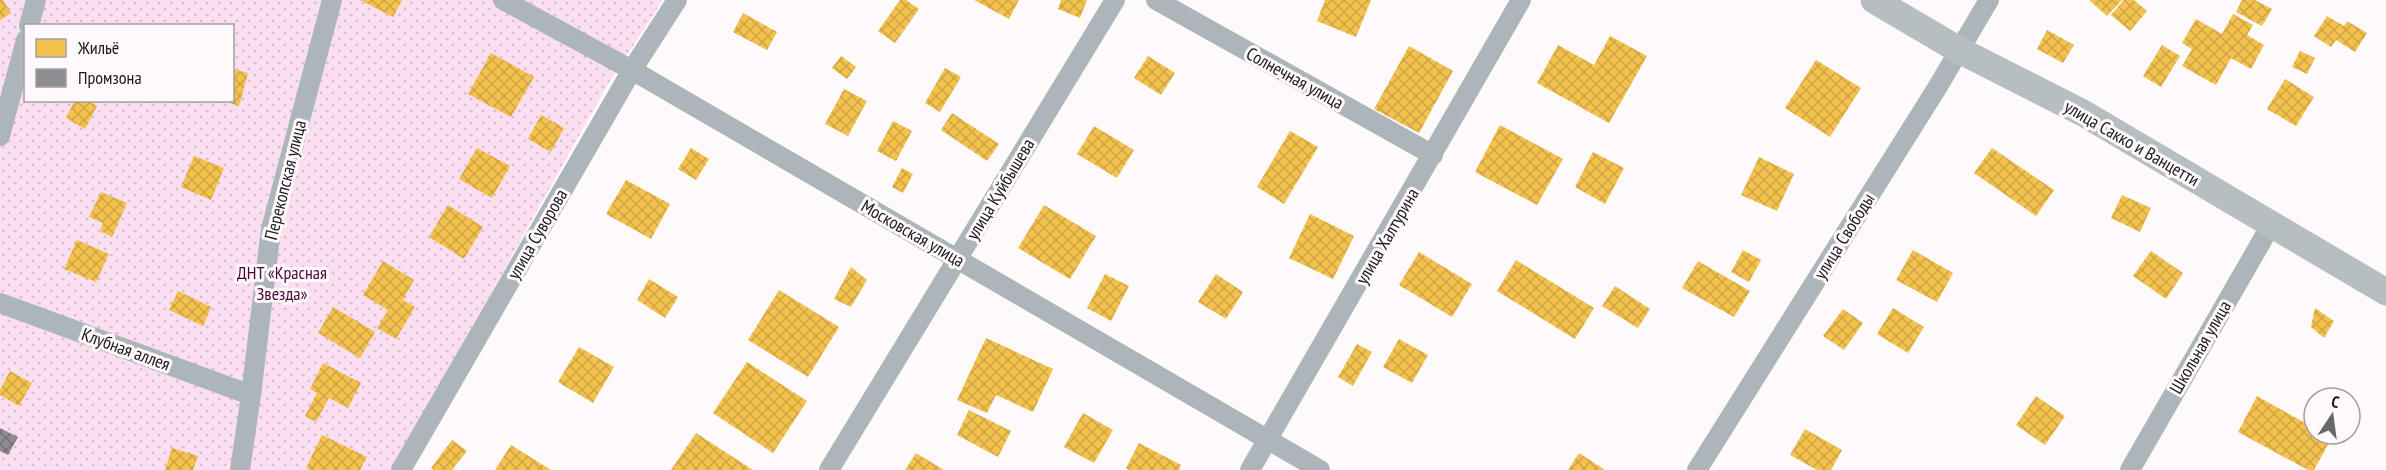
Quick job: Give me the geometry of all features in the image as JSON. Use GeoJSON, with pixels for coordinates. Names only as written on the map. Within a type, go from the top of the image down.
{"type":"FeatureCollection","features":[{"type":"Feature","properties":{"kind":"main road","name":"улица Сакко и Ванцетти"},"geometry":{"type":"LineString","coordinates":[[1874,0],[1959,50],[2083,112],[2386,292]]}},
{"type":"Feature","properties":{"kind":"street"},"geometry":{"type":"LineString","coordinates":[[30,24],[36,0]]}},
{"type":"Feature","properties":{"kind":"street","name":"Перекопская улица"},"geometry":{"type":"LineString","coordinates":[[240,470],[271,229],[332,0]]}},
{"type":"Feature","properties":{"kind":"street","name":"Московская улица"},"geometry":{"type":"LineString","coordinates":[[503,0],[632,70],[1320,470]]}},
{"type":"Feature","properties":{"kind":"street","name":"улица Суворова"},"geometry":{"type":"LineString","coordinates":[[401,470],[632,70],[677,0]]}},
{"type":"Feature","properties":{"kind":"street","name":"улица Куйбышева"},"geometry":{"type":"LineString","coordinates":[[829,470],[1115,0]]}},
{"type":"Feature","properties":{"kind":"street","name":"Солнечная улица"},"geometry":{"type":"LineString","coordinates":[[1156,0],[1433,155]]}},
{"type":"Feature","properties":{"kind":"street","name":"улица Халтурина"},"geometry":{"type":"LineString","coordinates":[[1251,470],[1521,0]]}},
{"type":"Feature","properties":{"kind":"street","name":"улица Свободы"},"geometry":{"type":"LineString","coordinates":[[1697,470],[1989,0]]}},
{"type":"Feature","properties":{"kind":"street"},"geometry":{"type":"LineString","coordinates":[[0,136],[24,47]]}},
{"type":"Feature","properties":{"kind":"street","name":"Школьная улица"},"geometry":{"type":"LineString","coordinates":[[2130,470],[2271,225]]}},
{"type":"Feature","properties":{"kind":"street","name":"Клубная аллея"},"geometry":{"type":"LineString","coordinates":[[0,303],[251,394]]}},
{"type":"Feature","properties":{"kind":"green space","name":"ДНТ «Красная Звезда»"},"geometry":{"type":"Polygon","coordinates":[[[0,0],[663,0],[608,84],[392,470],[0,470],[0,0]]]}},
{"type":"Feature","properties":{"kind":"building: Жильё"},"geometry":{"type":"Polygon","coordinates":[[[0,0],[3,0],[11,13],[0,20],[0,0]]]}},
{"type":"Feature","properties":{"kind":"building: Жильё"},"geometry":{"type":"Polygon","coordinates":[[[360,0],[402,0],[393,17],[360,0]]]}},
{"type":"Feature","properties":{"kind":"building: Жильё"},"geometry":{"type":"Polygon","coordinates":[[[900,0],[906,0],[919,9],[895,43],[878,31],[900,0]]]}},
{"type":"Feature","properties":{"kind":"building: Жильё"},"geometry":{"type":"Polygon","coordinates":[[[974,0],[1019,0],[1009,19],[974,0]]]}},
{"type":"Feature","properties":{"kind":"building: Жильё"},"geometry":{"type":"Polygon","coordinates":[[[1061,0],[1087,0],[1080,18],[1058,9],[1061,0]]]}},
{"type":"Feature","properties":{"kind":"building: Жильё"},"geometry":{"type":"Polygon","coordinates":[[[1325,0],[1371,0],[1356,37],[1317,21],[1325,0]]]}},
{"type":"Feature","properties":{"kind":"building: Жильё"},"geometry":{"type":"Polygon","coordinates":[[[2089,0],[2122,0],[2107,16],[2089,0]]]}},
{"type":"Feature","properties":{"kind":"building: Жильё"},"geometry":{"type":"Polygon","coordinates":[[[2124,0],[2134,0],[2147,11],[2130,31],[2111,15],[2124,0]]]}},
{"type":"Feature","properties":{"kind":"building: Жильё"},"geometry":{"type":"Polygon","coordinates":[[[2242,0],[2255,0],[2272,9],[2262,26],[2236,12],[2242,0]]]}},
{"type":"Feature","properties":{"kind":"building: Жильё"},"geometry":{"type":"Polygon","coordinates":[[[743,13],[777,32],[767,50],[733,32],[743,13]]]}},
{"type":"Feature","properties":{"kind":"building: Жильё"},"geometry":{"type":"Polygon","coordinates":[[[2233,14],[2253,25],[2247,35],[2264,45],[2251,69],[2231,58],[2216,85],[2182,66],[2192,49],[2182,43],[2196,19],[2222,34],[2233,14]]]}},
{"type":"Feature","properties":{"kind":"building: Жильё"},"geometry":{"type":"Polygon","coordinates":[[[2327,16],[2344,26],[2347,21],[2367,33],[2355,52],[2336,40],[2331,47],[2314,36],[2327,16]]]}},
{"type":"Feature","properties":{"kind":"building: Жильё"},"geometry":{"type":"Polygon","coordinates":[[[2047,30],[2074,45],[2063,63],[2037,49],[2047,30]]]}},
{"type":"Feature","properties":{"kind":"building: Жильё"},"geometry":{"type":"Polygon","coordinates":[[[1610,36],[1647,56],[1609,123],[1537,83],[1558,45],[1594,65],[1610,36]]]}},
{"type":"Feature","properties":{"kind":"building: Жильё"},"geometry":{"type":"Polygon","coordinates":[[[2162,45],[2180,56],[2161,87],[2143,76],[2162,45]]]}},
{"type":"Feature","properties":{"kind":"building: Жильё"},"geometry":{"type":"Polygon","coordinates":[[[1409,46],[1453,71],[1419,133],[1374,109],[1409,46]]]}},
{"type":"Feature","properties":{"kind":"building: Жильё"},"geometry":{"type":"Polygon","coordinates":[[[2300,51],[2315,58],[2307,74],[2292,67],[2300,51]]]}},
{"type":"Feature","properties":{"kind":"building: Жильё"},"geometry":{"type":"Polygon","coordinates":[[[491,53],[534,77],[511,117],[468,94],[491,53]]]}},
{"type":"Feature","properties":{"kind":"building: Жильё"},"geometry":{"type":"Polygon","coordinates":[[[841,56],[856,67],[847,79],[832,68],[841,56]]]}},
{"type":"Feature","properties":{"kind":"building: Жильё"},"geometry":{"type":"Polygon","coordinates":[[[1148,56],[1175,73],[1161,95],[1134,78],[1148,56]]]}},
{"type":"Feature","properties":{"kind":"building: Жильё"},"geometry":{"type":"Polygon","coordinates":[[[1816,60],[1861,88],[1830,137],[1785,108],[1816,60]]]}},
{"type":"Feature","properties":{"kind":"building: Жильё"},"geometry":{"type":"Polygon","coordinates":[[[945,68],[961,77],[940,112],[925,103],[945,68]]]}},
{"type":"Feature","properties":{"kind":"building: Жильё"},"geometry":{"type":"Polygon","coordinates":[[[234,70],[248,73],[239,106],[226,102],[234,102],[234,70]]]}},
{"type":"Feature","properties":{"kind":"building: Жильё"},"geometry":{"type":"Polygon","coordinates":[[[2285,79],[2314,97],[2296,126],[2267,109],[2285,79]]]}},
{"type":"Feature","properties":{"kind":"building: Жильё"},"geometry":{"type":"Polygon","coordinates":[[[844,89],[867,101],[848,136],[825,124],[844,89]]]}},
{"type":"Feature","properties":{"kind":"building: Жильё"},"geometry":{"type":"Polygon","coordinates":[[[74,102],[90,102],[97,106],[85,129],[66,118],[74,102]]]}},
{"type":"Feature","properties":{"kind":"building: Жильё"},"geometry":{"type":"Polygon","coordinates":[[[952,113],[999,144],[987,161],[941,130],[952,113]]]}},
{"type":"Feature","properties":{"kind":"building: Жильё"},"geometry":{"type":"Polygon","coordinates":[[[541,115],[564,128],[551,152],[528,139],[541,115]]]}},
{"type":"Feature","properties":{"kind":"building: Жильё"},"geometry":{"type":"Polygon","coordinates":[[[893,121],[912,131],[896,161],[877,151],[893,121]]]}},
{"type":"Feature","properties":{"kind":"building: Жильё"},"geometry":{"type":"Polygon","coordinates":[[[1500,125],[1563,159],[1537,205],[1475,172],[1500,125]]]}},
{"type":"Feature","properties":{"kind":"building: Жильё"},"geometry":{"type":"Polygon","coordinates":[[[1094,126],[1134,150],[1117,178],[1077,154],[1094,126]]]}},
{"type":"Feature","properties":{"kind":"building: Жильё"},"geometry":{"type":"Polygon","coordinates":[[[1290,131],[1318,147],[1284,204],[1257,187],[1290,131]]]}},
{"type":"Feature","properties":{"kind":"building: Жильё"},"geometry":{"type":"Polygon","coordinates":[[[477,148],[510,166],[492,198],[459,179],[477,148]]]}},
{"type":"Feature","properties":{"kind":"building: Жильё"},"geometry":{"type":"Polygon","coordinates":[[[691,148],[709,159],[696,180],[678,169],[691,148]]]}},
{"type":"Feature","properties":{"kind":"building: Жильё"},"geometry":{"type":"Polygon","coordinates":[[[1992,148],[2054,190],[2036,216],[1974,173],[1992,148]]]}},
{"type":"Feature","properties":{"kind":"building: Жильё"},"geometry":{"type":"Polygon","coordinates":[[[1593,152],[1624,168],[1605,204],[1575,187],[1593,152]]]}},
{"type":"Feature","properties":{"kind":"building: Жильё"},"geometry":{"type":"Polygon","coordinates":[[[194,156],[224,168],[211,200],[181,187],[194,156]]]}},
{"type":"Feature","properties":{"kind":"building: Жильё"},"geometry":{"type":"Polygon","coordinates":[[[1759,157],[1794,174],[1777,211],[1741,195],[1759,157]]]}},
{"type":"Feature","properties":{"kind":"building: Жильё"},"geometry":{"type":"Polygon","coordinates":[[[902,168],[913,174],[903,193],[892,187],[902,168]]]}},
{"type":"Feature","properties":{"kind":"building: Жильё"},"geometry":{"type":"Polygon","coordinates":[[[626,180],[670,204],[651,239],[606,214],[626,180]]]}},
{"type":"Feature","properties":{"kind":"building: Жильё"},"geometry":{"type":"Polygon","coordinates":[[[101,192],[127,203],[112,237],[100,231],[103,223],[89,217],[101,192]]]}},
{"type":"Feature","properties":{"kind":"building: Жильё"},"geometry":{"type":"Polygon","coordinates":[[[2122,195],[2151,208],[2140,232],[2111,218],[2122,195]]]}},
{"type":"Feature","properties":{"kind":"building: Жильё"},"geometry":{"type":"Polygon","coordinates":[[[448,205],[483,227],[464,259],[429,237],[448,205]]]}},
{"type":"Feature","properties":{"kind":"building: Жильё"},"geometry":{"type":"Polygon","coordinates":[[[1044,205],[1096,236],[1070,279],[1018,248],[1044,205]]]}},
{"type":"Feature","properties":{"kind":"building: Жильё"},"geometry":{"type":"Polygon","coordinates":[[[1310,214],[1354,236],[1333,279],[1289,258],[1310,214]]]}},
{"type":"Feature","properties":{"kind":"building: Жильё"},"geometry":{"type":"Polygon","coordinates":[[[77,240],[109,254],[96,282],[64,269],[77,240]]]}},
{"type":"Feature","properties":{"kind":"building: Жильё"},"geometry":{"type":"Polygon","coordinates":[[[1743,250],[1761,260],[1749,282],[1731,272],[1743,250]]]}},
{"type":"Feature","properties":{"kind":"building: Жильё"},"geometry":{"type":"Polygon","coordinates":[[[1913,250],[1953,273],[1937,302],[1896,280],[1913,250]]]}},
{"type":"Feature","properties":{"kind":"building: Жильё"},"geometry":{"type":"Polygon","coordinates":[[[2151,251],[2183,273],[2166,299],[2133,276],[2151,251]]]}},
{"type":"Feature","properties":{"kind":"building: Жильё"},"geometry":{"type":"Polygon","coordinates":[[[1419,252],[1472,284],[1452,317],[1399,285],[1419,252]]]}},
{"type":"Feature","properties":{"kind":"building: Жильё"},"geometry":{"type":"Polygon","coordinates":[[[1516,260],[1594,308],[1575,339],[1497,291],[1516,260]]]}},
{"type":"Feature","properties":{"kind":"building: Жильё"},"geometry":{"type":"Polygon","coordinates":[[[383,261],[414,280],[403,300],[415,307],[396,339],[377,328],[388,310],[363,295],[383,261]]]}},
{"type":"Feature","properties":{"kind":"building: Жильё"},"geometry":{"type":"Polygon","coordinates":[[[1698,261],[1750,291],[1734,317],[1682,288],[1698,261]]]}},
{"type":"Feature","properties":{"kind":"building: Жильё"},"geometry":{"type":"Polygon","coordinates":[[[851,267],[867,280],[851,307],[834,299],[851,267]]]}},
{"type":"Feature","properties":{"kind":"building: Жильё"},"geometry":{"type":"Polygon","coordinates":[[[1105,274],[1129,286],[1111,321],[1087,308],[1105,274]]]}},
{"type":"Feature","properties":{"kind":"building: Жильё"},"geometry":{"type":"Polygon","coordinates":[[[1216,274],[1243,292],[1226,319],[1198,302],[1216,274]]]}},
{"type":"Feature","properties":{"kind":"building: Жильё"},"geometry":{"type":"Polygon","coordinates":[[[649,279],[678,297],[665,318],[637,300],[649,279]]]}},
{"type":"Feature","properties":{"kind":"building: Жильё"},"geometry":{"type":"Polygon","coordinates":[[[1615,286],[1650,309],[1638,328],[1602,306],[1615,286]]]}},
{"type":"Feature","properties":{"kind":"building: Жильё"},"geometry":{"type":"Polygon","coordinates":[[[779,290],[839,327],[808,377],[748,340],[779,290]]]}},
{"type":"Feature","properties":{"kind":"building: Жильё"},"geometry":{"type":"Polygon","coordinates":[[[178,291],[211,307],[203,326],[169,310],[178,291]]]}},
{"type":"Feature","properties":{"kind":"building: Жильё"},"geometry":{"type":"Polygon","coordinates":[[[333,307],[375,332],[360,358],[318,333],[333,307]]]}},
{"type":"Feature","properties":{"kind":"building: Жильё"},"geometry":{"type":"Polygon","coordinates":[[[1893,308],[1924,327],[1908,353],[1877,334],[1893,308]]]}},
{"type":"Feature","properties":{"kind":"building: Жильё"},"geometry":{"type":"Polygon","coordinates":[[[2315,308],[2334,321],[2324,338],[2311,327],[2315,308]]]}},
{"type":"Feature","properties":{"kind":"building: Жильё"},"geometry":{"type":"Polygon","coordinates":[[[1843,309],[1863,323],[1844,350],[1823,336],[1843,309]]]}},
{"type":"Feature","properties":{"kind":"building: Жильё"},"geometry":{"type":"Polygon","coordinates":[[[986,338],[1053,369],[1033,412],[996,395],[987,413],[957,400],[986,338]]]}},
{"type":"Feature","properties":{"kind":"building: Жильё"},"geometry":{"type":"Polygon","coordinates":[[[1399,339],[1428,355],[1412,383],[1383,367],[1399,339]]]}},
{"type":"Feature","properties":{"kind":"building: Жильё"},"geometry":{"type":"Polygon","coordinates":[[[1357,344],[1372,352],[1353,386],[1338,377],[1357,344]]]}},
{"type":"Feature","properties":{"kind":"building: Жильё"},"geometry":{"type":"Polygon","coordinates":[[[579,347],[614,367],[593,403],[558,382],[579,347]]]}},
{"type":"Feature","properties":{"kind":"building: Жильё"},"geometry":{"type":"Polygon","coordinates":[[[747,362],[807,401],[773,453],[713,413],[747,362]]]}},
{"type":"Feature","properties":{"kind":"building: Жильё"},"geometry":{"type":"Polygon","coordinates":[[[323,363],[361,383],[348,408],[329,398],[316,422],[305,416],[317,393],[310,389],[323,363]]]}},
{"type":"Feature","properties":{"kind":"building: Жильё"},"geometry":{"type":"Polygon","coordinates":[[[10,371],[32,383],[19,406],[0,395],[0,390],[10,371]]]}},
{"type":"Feature","properties":{"kind":"building: Жильё"},"geometry":{"type":"Polygon","coordinates":[[[2036,396],[2065,416],[2045,445],[2016,425],[2036,396]]]}},
{"type":"Feature","properties":{"kind":"building: Жильё"},"geometry":{"type":"Polygon","coordinates":[[[2257,396],[2302,421],[2302,446],[2327,446],[2314,470],[2308,470],[2238,432],[2257,396]]]}},
{"type":"Feature","properties":{"kind":"building: Жильё"},"geometry":{"type":"Polygon","coordinates":[[[969,410],[1011,431],[998,457],[957,435],[969,410]]]}},
{"type":"Feature","properties":{"kind":"building: Жильё"},"geometry":{"type":"Polygon","coordinates":[[[1083,413],[1113,430],[1094,463],[1064,447],[1083,413]]]}},
{"type":"Feature","properties":{"kind":"building: Жильё"},"geometry":{"type":"Polygon","coordinates":[[[1805,429],[1842,450],[1831,470],[1817,470],[1790,455],[1805,429]]]}},
{"type":"Feature","properties":{"kind":"building: Жильё"},"geometry":{"type":"Polygon","coordinates":[[[696,433],[753,470],[671,470],[696,433]]]}},
{"type":"Feature","properties":{"kind":"building: Жильё"},"geometry":{"type":"Polygon","coordinates":[[[322,435],[367,457],[360,470],[311,470],[306,468],[322,435]]]}},
{"type":"Feature","properties":{"kind":"building: Жильё"},"geometry":{"type":"Polygon","coordinates":[[[452,440],[467,451],[452,470],[431,468],[452,440]]]}},
{"type":"Feature","properties":{"kind":"building: Жильё"},"geometry":{"type":"Polygon","coordinates":[[[1139,443],[1181,465],[1179,470],[1129,470],[1126,468],[1139,443]]]}},
{"type":"Feature","properties":{"kind":"building: Жильё"},"geometry":{"type":"Polygon","coordinates":[[[511,445],[551,470],[495,470],[511,445]]]}},
{"type":"Feature","properties":{"kind":"building: Жильё"},"geometry":{"type":"Polygon","coordinates":[[[172,448],[198,456],[193,470],[165,470],[172,448]]]}},
{"type":"Feature","properties":{"kind":"building: Жильё"},"geometry":{"type":"Polygon","coordinates":[[[916,453],[944,470],[905,470],[916,453]]]}},
{"type":"Feature","properties":{"kind":"building: Жильё"},"geometry":{"type":"Polygon","coordinates":[[[1579,453],[1605,470],[1568,470],[1579,453]]]}},
{"type":"Feature","properties":{"kind":"building: Промзона"},"geometry":{"type":"Polygon","coordinates":[[[0,428],[18,437],[8,455],[0,451],[0,428]]]}}]}
